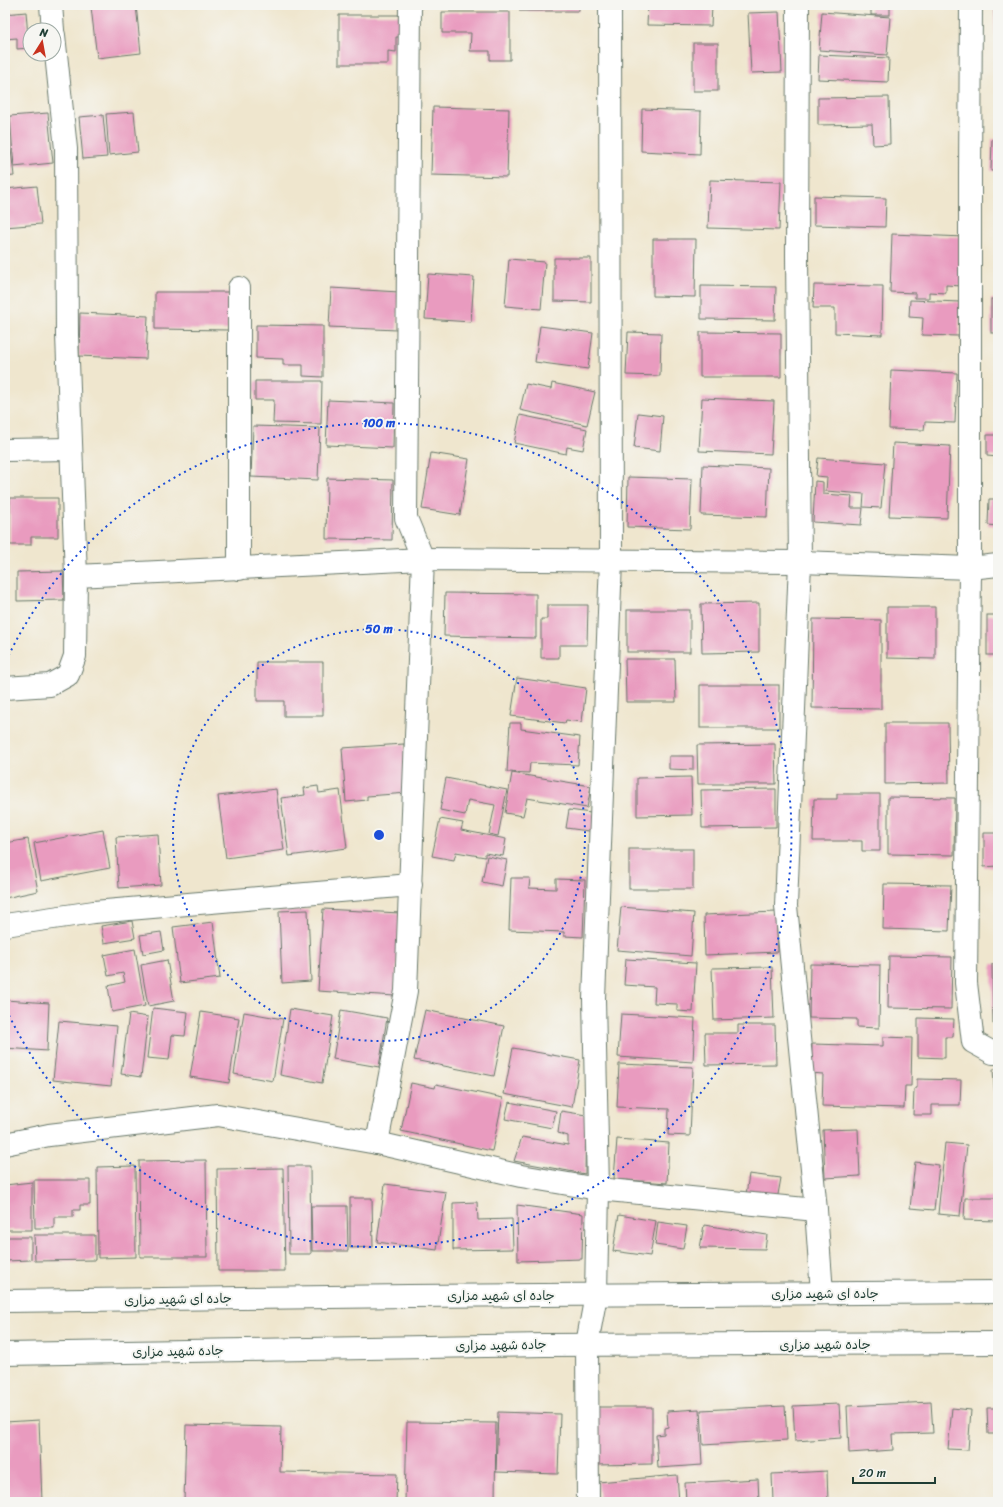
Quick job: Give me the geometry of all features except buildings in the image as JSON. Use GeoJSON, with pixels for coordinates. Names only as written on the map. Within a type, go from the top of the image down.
{"type":"FeatureCollection","features":[{"type":"Feature","properties":{"kind":"street"},"geometry":{"type":"LineString","coordinates":[[51,5],[53,22]]}},
{"type":"Feature","properties":{"kind":"street"},"geometry":{"type":"LineString","coordinates":[[377,1143],[406,991],[423,559],[406,518],[410,5]]}},
{"type":"Feature","properties":{"kind":"street"},"geometry":{"type":"LineString","coordinates":[[588,1502],[587,1344],[596,1295],[598,1189],[594,999],[611,561],[610,5]]}},
{"type":"Feature","properties":{"kind":"street"},"geometry":{"type":"LineString","coordinates":[[798,5],[797,256],[800,562],[786,906],[816,1210],[822,1293]]}},
{"type":"Feature","properties":{"kind":"street"},"geometry":{"type":"LineString","coordinates":[[971,5],[970,568],[966,983],[973,1042],[993,1053],[998,1052]]}},
{"type":"Feature","properties":{"kind":"street"},"geometry":{"type":"LineString","coordinates":[[5,688],[50,685],[68,675],[75,656],[76,576],[67,335],[66,149],[57,62]]}},
{"type":"Feature","properties":{"kind":"street"},"geometry":{"type":"LineString","coordinates":[[239,288],[239,568]]}},
{"type":"Feature","properties":{"kind":"street"},"geometry":{"type":"LineString","coordinates":[[5,450],[71,449]]}},
{"type":"Feature","properties":{"kind":"street"},"geometry":{"type":"LineString","coordinates":[[76,576],[423,559],[800,562],[970,568],[998,565]]}},
{"type":"Feature","properties":{"kind":"street"},"geometry":{"type":"LineString","coordinates":[[5,925],[94,912],[410,885]]}},
{"type":"Feature","properties":{"kind":"street"},"geometry":{"type":"LineString","coordinates":[[5,1144],[49,1135],[218,1115],[377,1143],[521,1176],[598,1189],[816,1210]]}},
{"type":"Feature","properties":{"kind":"street","name":"جاده ای شهید مزاری"},"geometry":{"type":"LineString","coordinates":[[5,1301],[998,1292]]}},
{"type":"Feature","properties":{"kind":"street","name":"جاده شهید مزاری"},"geometry":{"type":"LineString","coordinates":[[5,1354],[587,1344],[998,1343]]}}]}
